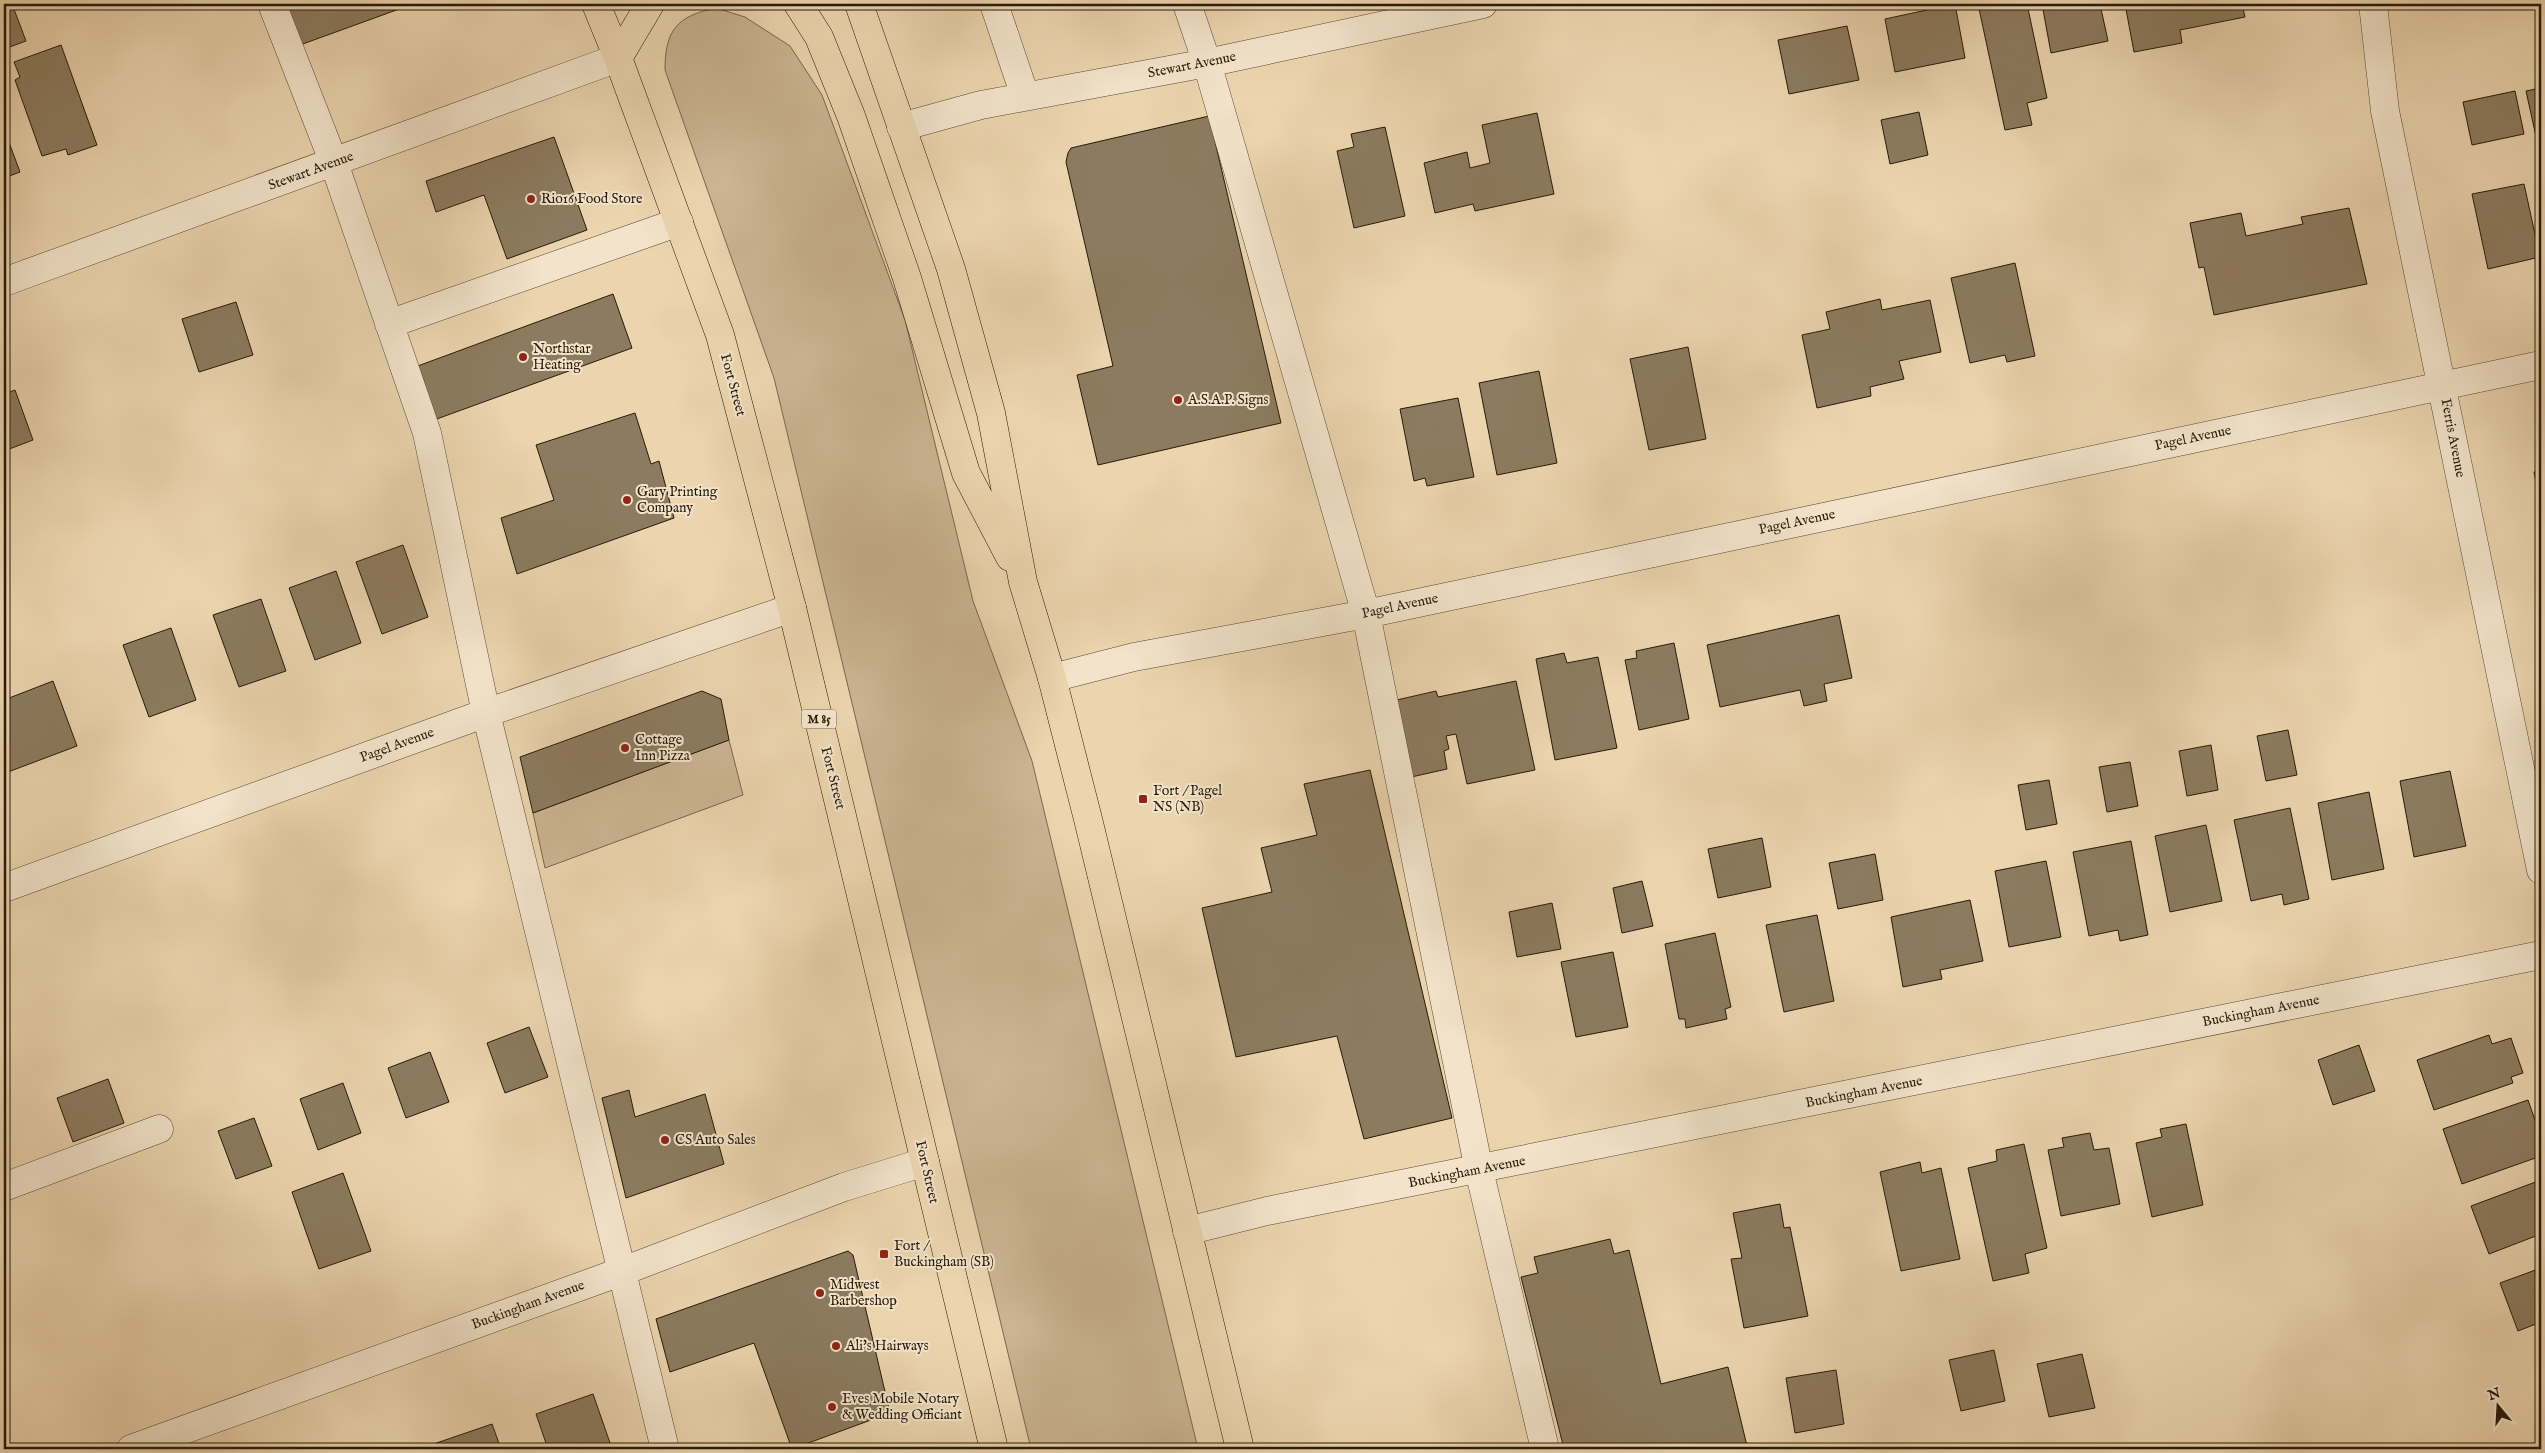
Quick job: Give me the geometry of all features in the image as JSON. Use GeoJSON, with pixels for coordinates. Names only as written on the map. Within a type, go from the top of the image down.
{"type":"FeatureCollection","features":[{"type":"Feature","properties":{"kind":"main road","name":"Fort Street"},"geometry":{"type":"LineString","coordinates":[[596,4],[618,58],[720,335],[792,608],[994,1449]]}},
{"type":"Feature","properties":{"kind":"main road"},"geometry":{"type":"LineString","coordinates":[[618,58],[650,4]]}},
{"type":"Feature","properties":{"kind":"main road"},"geometry":{"type":"LineString","coordinates":[[798,4],[819,37],[851,116],[907,278],[966,473],[1024,582]]}},
{"type":"Feature","properties":{"kind":"main road"},"geometry":{"type":"LineString","coordinates":[[859,4],[951,269],[991,413],[1024,582],[1052,678],[1088,820],[1240,1449]]}},
{"type":"Feature","properties":{"kind":"street"},"geometry":{"type":"LineString","coordinates":[[272,4],[334,163],[427,433],[486,712],[665,1449]]}},
{"type":"Feature","properties":{"kind":"street"},"geometry":{"type":"LineString","coordinates":[[994,4],[1025,96]]}},
{"type":"Feature","properties":{"kind":"street"},"geometry":{"type":"LineString","coordinates":[[1187,4],[1207,63],[1366,614],[1479,1170],[1545,1449]]}},
{"type":"Feature","properties":{"kind":"street","name":"Stewart Avenue"},"geometry":{"type":"LineString","coordinates":[[901,127],[981,105],[1207,63],[1483,4]]}},
{"type":"Feature","properties":{"kind":"street","name":"Ferris Avenue"},"geometry":{"type":"LineString","coordinates":[[2373,4],[2385,111],[2541,870]]}},
{"type":"Feature","properties":{"kind":"street","name":"Stewart Avenue"},"geometry":{"type":"LineString","coordinates":[[4,282],[618,58]]}},
{"type":"Feature","properties":{"kind":"street"},"geometry":{"type":"LineString","coordinates":[[389,324],[679,222]]}},
{"type":"Feature","properties":{"kind":"street","name":"Pagel Avenue"},"geometry":{"type":"LineString","coordinates":[[1052,678],[1134,657],[1366,614],[2541,365]]}},
{"type":"Feature","properties":{"kind":"street","name":"Pagel Avenue"},"geometry":{"type":"LineString","coordinates":[[4,888],[486,712],[792,608]]}},
{"type":"Feature","properties":{"kind":"street","name":"Buckingham Avenue"},"geometry":{"type":"LineString","coordinates":[[1187,1231],[1267,1211],[1479,1170],[2541,954]]}},
{"type":"Feature","properties":{"kind":"street"},"geometry":{"type":"LineString","coordinates":[[4,1187],[159,1130]]}},
{"type":"Feature","properties":{"kind":"street","name":"Buckingham Avenue"},"geometry":{"type":"LineString","coordinates":[[131,1449],[623,1271],[844,1186],[925,1162]]}},
{"type":"Feature","properties":{"kind":"shaded area"},"geometry":{"type":"Polygon","coordinates":[[[716,8],[745,17],[790,46],[822,95],[905,320],[973,601],[1032,761],[1198,1449],[1031,1449],[774,378],[665,70],[667,45],[676,27],[692,15],[716,8]]]}},
{"type":"Feature","properties":{"kind":"shaded area"},"geometry":{"type":"Polygon","coordinates":[[[729,740],[743,795],[545,868],[533,813],[729,740]]]}},
{"type":"Feature","properties":{"kind":"building"},"geometry":{"type":"Polygon","coordinates":[[[4,4],[12,4],[26,41],[4,49],[4,4]]]}},
{"type":"Feature","properties":{"kind":"building"},"geometry":{"type":"Polygon","coordinates":[[[285,4],[413,4],[300,45],[285,4]]]}},
{"type":"Feature","properties":{"kind":"building"},"geometry":{"type":"Polygon","coordinates":[[[1955,4],[1965,58],[1895,72],[1885,19],[1955,4]]]}},
{"type":"Feature","properties":{"kind":"building"},"geometry":{"type":"Polygon","coordinates":[[[1978,4],[2027,4],[2047,98],[2027,103],[2032,125],[2005,130],[1978,4]]]}},
{"type":"Feature","properties":{"kind":"building"},"geometry":{"type":"Polygon","coordinates":[[[2042,4],[2100,4],[2108,41],[2051,53],[2042,4]]]}},
{"type":"Feature","properties":{"kind":"building"},"geometry":{"type":"Polygon","coordinates":[[[2125,4],[2242,4],[2245,17],[2180,30],[2182,43],[2134,52],[2125,4]]]}},
{"type":"Feature","properties":{"kind":"building"},"geometry":{"type":"Polygon","coordinates":[[[1847,26],[1859,80],[1789,94],[1778,40],[1847,26]]]}},
{"type":"Feature","properties":{"kind":"building"},"geometry":{"type":"Polygon","coordinates":[[[61,45],[97,145],[68,155],[66,149],[42,156],[15,80],[20,77],[14,62],[61,45]]]}},
{"type":"Feature","properties":{"kind":"building"},"geometry":{"type":"Polygon","coordinates":[[[2541,88],[2541,140],[2537,141],[2526,91],[2541,88]]]}},
{"type":"Feature","properties":{"kind":"building"},"geometry":{"type":"Polygon","coordinates":[[[2515,91],[2524,134],[2472,145],[2463,102],[2515,91]]]}},
{"type":"Feature","properties":{"kind":"building"},"geometry":{"type":"Polygon","coordinates":[[[1919,112],[1928,155],[1890,164],[1881,120],[1919,112]]]}},
{"type":"Feature","properties":{"kind":"building"},"geometry":{"type":"Polygon","coordinates":[[[1537,113],[1554,194],[1475,211],[1473,204],[1435,213],[1424,163],[1467,152],[1470,168],[1490,163],[1482,125],[1537,113]]]}},
{"type":"Feature","properties":{"kind":"building"},"geometry":{"type":"Polygon","coordinates":[[[1209,116],[1281,423],[1098,465],[1077,375],[1113,366],[1066,162],[1068,153],[1071,148],[1209,116]]]}},
{"type":"Feature","properties":{"kind":"building"},"geometry":{"type":"Polygon","coordinates":[[[1385,127],[1405,216],[1354,228],[1337,151],[1354,147],[1351,134],[1385,127]]]}},
{"type":"Feature","properties":{"kind":"building"},"geometry":{"type":"Polygon","coordinates":[[[4,129],[20,172],[4,178],[4,129]]]}},
{"type":"Feature","properties":{"kind":"building","name":"Rio16 Food Store"},"geometry":{"type":"Polygon","coordinates":[[[554,137],[587,230],[507,259],[484,195],[436,212],[426,181],[554,137]]]}},
{"type":"Feature","properties":{"kind":"building"},"geometry":{"type":"Polygon","coordinates":[[[2524,184],[2540,257],[2488,269],[2472,194],[2524,184]]]}},
{"type":"Feature","properties":{"kind":"building"},"geometry":{"type":"Polygon","coordinates":[[[2349,208],[2367,284],[2214,315],[2204,267],[2199,268],[2190,223],[2241,213],[2246,236],[2303,224],[2301,217],[2349,208]]]}},
{"type":"Feature","properties":{"kind":"building"},"geometry":{"type":"Polygon","coordinates":[[[2015,263],[2035,356],[2007,362],[2005,355],[1970,363],[1951,278],[2015,263]]]}},
{"type":"Feature","properties":{"kind":"building","name":"Northstar Heating"},"geometry":{"type":"Polygon","coordinates":[[[613,294],[632,348],[434,420],[415,367],[613,294]]]}},
{"type":"Feature","properties":{"kind":"building"},"geometry":{"type":"Polygon","coordinates":[[[1880,299],[1882,310],[1930,300],[1941,352],[1899,361],[1904,379],[1870,387],[1871,396],[1817,408],[1802,335],[1830,329],[1826,312],[1880,299]]]}},
{"type":"Feature","properties":{"kind":"building"},"geometry":{"type":"Polygon","coordinates":[[[236,302],[253,355],[199,372],[182,319],[236,302]]]}},
{"type":"Feature","properties":{"kind":"building"},"geometry":{"type":"Polygon","coordinates":[[[1688,347],[1706,439],[1649,450],[1630,359],[1688,347]]]}},
{"type":"Feature","properties":{"kind":"building"},"geometry":{"type":"Polygon","coordinates":[[[1539,371],[1557,463],[1497,475],[1479,383],[1539,371]]]}},
{"type":"Feature","properties":{"kind":"building"},"geometry":{"type":"Polygon","coordinates":[[[15,390],[33,440],[4,451],[4,394],[15,390]]]}},
{"type":"Feature","properties":{"kind":"building"},"geometry":{"type":"Polygon","coordinates":[[[1458,398],[1474,477],[1427,486],[1425,478],[1414,481],[1400,409],[1458,398]]]}},
{"type":"Feature","properties":{"kind":"building"},"geometry":{"type":"Polygon","coordinates":[[[635,413],[651,464],[659,461],[674,518],[517,574],[501,518],[554,500],[536,445],[635,413]]]}},
{"type":"Feature","properties":{"kind":"building"},"geometry":{"type":"Polygon","coordinates":[[[2541,470],[2541,508],[2534,472],[2541,470]]]}},
{"type":"Feature","properties":{"kind":"building"},"geometry":{"type":"Polygon","coordinates":[[[403,545],[428,617],[382,634],[356,562],[403,545]]]}},
{"type":"Feature","properties":{"kind":"building"},"geometry":{"type":"Polygon","coordinates":[[[336,571],[361,643],[315,660],[289,588],[336,571]]]}},
{"type":"Feature","properties":{"kind":"building"},"geometry":{"type":"Polygon","coordinates":[[[261,599],[286,671],[239,687],[213,615],[261,599]]]}},
{"type":"Feature","properties":{"kind":"building"},"geometry":{"type":"Polygon","coordinates":[[[1839,615],[1852,678],[1824,684],[1827,701],[1804,706],[1800,690],[1720,707],[1707,645],[1839,615]]]}},
{"type":"Feature","properties":{"kind":"building"},"geometry":{"type":"Polygon","coordinates":[[[171,628],[196,700],[149,717],[123,645],[171,628]]]}},
{"type":"Feature","properties":{"kind":"building"},"geometry":{"type":"Polygon","coordinates":[[[1674,643],[1689,719],[1639,730],[1625,660],[1637,658],[1636,651],[1674,643]]]}},
{"type":"Feature","properties":{"kind":"building"},"geometry":{"type":"Polygon","coordinates":[[[1564,653],[1567,663],[1598,657],[1617,748],[1555,760],[1536,659],[1564,653]]]}},
{"type":"Feature","properties":{"kind":"building"},"geometry":{"type":"Polygon","coordinates":[[[53,681],[77,746],[8,772],[4,761],[4,700],[53,681]]]}},
{"type":"Feature","properties":{"kind":"building"},"geometry":{"type":"Polygon","coordinates":[[[1516,681],[1535,770],[1467,784],[1456,734],[1446,736],[1449,749],[1444,751],[1447,769],[1407,778],[1388,702],[1436,691],[1438,697],[1516,681]]]}},
{"type":"Feature","properties":{"kind":"building","name":"Cottage Inn Pizza"},"geometry":{"type":"Polygon","coordinates":[[[702,691],[721,699],[729,740],[533,813],[520,757],[702,691]]]}},
{"type":"Feature","properties":{"kind":"building"},"geometry":{"type":"Polygon","coordinates":[[[2288,730],[2297,775],[2266,781],[2257,736],[2288,730]]]}},
{"type":"Feature","properties":{"kind":"building"},"geometry":{"type":"Polygon","coordinates":[[[2211,745],[2218,790],[2187,796],[2179,751],[2211,745]]]}},
{"type":"Feature","properties":{"kind":"building"},"geometry":{"type":"Polygon","coordinates":[[[2130,762],[2138,806],[2107,812],[2099,767],[2130,762]]]}},
{"type":"Feature","properties":{"kind":"building"},"geometry":{"type":"Polygon","coordinates":[[[1370,770],[1452,1118],[1364,1139],[1337,1036],[1236,1057],[1202,908],[1272,892],[1261,848],[1317,835],[1304,784],[1370,770]]]}},
{"type":"Feature","properties":{"kind":"building"},"geometry":{"type":"Polygon","coordinates":[[[2450,771],[2466,846],[2414,857],[2400,781],[2450,771]]]}},
{"type":"Feature","properties":{"kind":"building"},"geometry":{"type":"Polygon","coordinates":[[[2049,780],[2057,824],[2026,830],[2018,785],[2049,780]]]}},
{"type":"Feature","properties":{"kind":"building"},"geometry":{"type":"Polygon","coordinates":[[[2369,792],[2384,869],[2332,880],[2318,803],[2369,792]]]}},
{"type":"Feature","properties":{"kind":"building"},"geometry":{"type":"Polygon","coordinates":[[[2290,808],[2309,899],[2284,905],[2282,894],[2251,901],[2234,820],[2290,808]]]}},
{"type":"Feature","properties":{"kind":"building"},"geometry":{"type":"Polygon","coordinates":[[[2206,825],[2222,901],[2170,912],[2155,836],[2206,825]]]}},
{"type":"Feature","properties":{"kind":"building"},"geometry":{"type":"Polygon","coordinates":[[[1762,838],[1771,887],[1718,898],[1708,849],[1762,838]]]}},
{"type":"Feature","properties":{"kind":"building"},"geometry":{"type":"Polygon","coordinates":[[[2131,841],[2148,935],[2120,941],[2118,930],[2089,936],[2073,852],[2131,841]]]}},
{"type":"Feature","properties":{"kind":"building"},"geometry":{"type":"Polygon","coordinates":[[[1875,854],[1883,900],[1838,909],[1829,863],[1875,854]]]}},
{"type":"Feature","properties":{"kind":"building"},"geometry":{"type":"Polygon","coordinates":[[[2046,861],[2061,937],[2009,947],[1995,871],[2046,861]]]}},
{"type":"Feature","properties":{"kind":"building"},"geometry":{"type":"Polygon","coordinates":[[[1642,881],[1653,926],[1622,933],[1613,888],[1642,881]]]}},
{"type":"Feature","properties":{"kind":"building"},"geometry":{"type":"Polygon","coordinates":[[[1970,900],[1983,961],[1940,970],[1942,979],[1903,987],[1891,917],[1970,900]]]}},
{"type":"Feature","properties":{"kind":"building"},"geometry":{"type":"Polygon","coordinates":[[[1552,903],[1561,949],[1517,957],[1509,912],[1552,903]]]}},
{"type":"Feature","properties":{"kind":"building"},"geometry":{"type":"Polygon","coordinates":[[[1817,915],[1834,1001],[1784,1012],[1766,925],[1817,915]]]}},
{"type":"Feature","properties":{"kind":"building"},"geometry":{"type":"Polygon","coordinates":[[[1715,933],[1731,1007],[1725,1009],[1727,1019],[1686,1028],[1685,1019],[1679,1019],[1665,944],[1715,933]]]}},
{"type":"Feature","properties":{"kind":"building"},"geometry":{"type":"Polygon","coordinates":[[[1613,952],[1628,1027],[1576,1037],[1561,962],[1613,952]]]}},
{"type":"Feature","properties":{"kind":"building"},"geometry":{"type":"Polygon","coordinates":[[[529,1027],[548,1077],[505,1093],[487,1043],[529,1027]]]}},
{"type":"Feature","properties":{"kind":"building"},"geometry":{"type":"Polygon","coordinates":[[[2489,1035],[2492,1044],[2511,1038],[2523,1073],[2511,1077],[2513,1083],[2434,1110],[2417,1060],[2489,1035]]]}},
{"type":"Feature","properties":{"kind":"building"},"geometry":{"type":"Polygon","coordinates":[[[2359,1045],[2375,1091],[2333,1105],[2318,1060],[2359,1045]]]}},
{"type":"Feature","properties":{"kind":"building"},"geometry":{"type":"Polygon","coordinates":[[[430,1052],[449,1102],[406,1118],[388,1068],[430,1052]]]}},
{"type":"Feature","properties":{"kind":"building"},"geometry":{"type":"Polygon","coordinates":[[[108,1079],[124,1123],[73,1142],[57,1098],[108,1079]]]}},
{"type":"Feature","properties":{"kind":"building"},"geometry":{"type":"Polygon","coordinates":[[[343,1083],[361,1133],[318,1150],[300,1099],[343,1083]]]}},
{"type":"Feature","properties":{"kind":"building","name":"CS Auto Sales"},"geometry":{"type":"Polygon","coordinates":[[[629,1090],[635,1117],[705,1094],[724,1164],[626,1198],[602,1098],[629,1090]]]}},
{"type":"Feature","properties":{"kind":"building"},"geometry":{"type":"Polygon","coordinates":[[[2528,1100],[2541,1137],[2541,1156],[2462,1184],[2443,1129],[2528,1100]]]}},
{"type":"Feature","properties":{"kind":"building"},"geometry":{"type":"Polygon","coordinates":[[[254,1118],[272,1166],[236,1179],[218,1131],[254,1118]]]}},
{"type":"Feature","properties":{"kind":"building"},"geometry":{"type":"Polygon","coordinates":[[[2186,1124],[2203,1205],[2152,1217],[2136,1143],[2162,1137],[2160,1129],[2186,1124]]]}},
{"type":"Feature","properties":{"kind":"building"},"geometry":{"type":"Polygon","coordinates":[[[2090,1133],[2094,1150],[2109,1148],[2120,1204],[2061,1216],[2048,1150],[2064,1147],[2062,1138],[2090,1133]]]}},
{"type":"Feature","properties":{"kind":"building"},"geometry":{"type":"Polygon","coordinates":[[[2024,1144],[2047,1248],[2025,1254],[2029,1273],[1993,1281],[1968,1168],[1997,1161],[1996,1150],[2024,1144]]]}},
{"type":"Feature","properties":{"kind":"building"},"geometry":{"type":"Polygon","coordinates":[[[1920,1162],[1922,1173],[1941,1168],[1960,1259],[1901,1271],[1880,1172],[1920,1162]]]}},
{"type":"Feature","properties":{"kind":"building"},"geometry":{"type":"Polygon","coordinates":[[[343,1173],[371,1251],[319,1269],[292,1192],[343,1173]]]}},
{"type":"Feature","properties":{"kind":"building"},"geometry":{"type":"Polygon","coordinates":[[[2541,1180],[2541,1234],[2489,1254],[2471,1206],[2541,1180]]]}},
{"type":"Feature","properties":{"kind":"building"},"geometry":{"type":"Polygon","coordinates":[[[1780,1204],[1784,1228],[1790,1227],[1808,1316],[1744,1328],[1731,1259],[1742,1258],[1733,1213],[1780,1204]]]}},
{"type":"Feature","properties":{"kind":"building"},"geometry":{"type":"Polygon","coordinates":[[[1610,1239],[1614,1254],[1629,1250],[1661,1384],[1728,1367],[1747,1446],[1733,1449],[1564,1449],[1521,1277],[1538,1273],[1534,1257],[1610,1239]]]}},
{"type":"Feature","properties":{"kind":"building"},"geometry":{"type":"Polygon","coordinates":[[[848,1251],[853,1255],[890,1413],[792,1449],[754,1343],[670,1372],[656,1319],[848,1251]]]}},
{"type":"Feature","properties":{"kind":"building"},"geometry":{"type":"Polygon","coordinates":[[[2541,1268],[2541,1322],[2518,1331],[2500,1283],[2541,1268]]]}},
{"type":"Feature","properties":{"kind":"building"},"geometry":{"type":"Polygon","coordinates":[[[1994,1350],[2005,1401],[1961,1411],[1949,1360],[1994,1350]]]}},
{"type":"Feature","properties":{"kind":"building"},"geometry":{"type":"Polygon","coordinates":[[[2082,1354],[2095,1408],[2049,1417],[2037,1364],[2082,1354]]]}},
{"type":"Feature","properties":{"kind":"building"},"geometry":{"type":"Polygon","coordinates":[[[1836,1370],[1844,1424],[1795,1433],[1786,1378],[1836,1370]]]}},
{"type":"Feature","properties":{"kind":"building"},"geometry":{"type":"Polygon","coordinates":[[[593,1394],[610,1443],[593,1449],[548,1449],[536,1414],[593,1394]]]}},
{"type":"Feature","properties":{"kind":"building"},"geometry":{"type":"Polygon","coordinates":[[[492,1424],[501,1449],[419,1449],[492,1424]]]}},
{"type":"Feature","properties":{"kind":"place","name":"Rio16 Food Store"},"geometry":{"type":"Point","coordinates":[531,199]}},
{"type":"Feature","properties":{"kind":"place","name":"Northstar Heating"},"geometry":{"type":"Point","coordinates":[523,357]}},
{"type":"Feature","properties":{"kind":"place","name":"A.S.A.P. Signs"},"geometry":{"type":"Point","coordinates":[1178,400]}},
{"type":"Feature","properties":{"kind":"place","name":"Gary Printing Company"},"geometry":{"type":"Point","coordinates":[627,500]}},
{"type":"Feature","properties":{"kind":"place","name":"Cottage Inn Pizza"},"geometry":{"type":"Point","coordinates":[625,748]}},
{"type":"Feature","properties":{"kind":"place","name":"Fort / Pagel NS (NB)"},"geometry":{"type":"Point","coordinates":[1143,799]}},
{"type":"Feature","properties":{"kind":"place","name":"CS Auto Sales"},"geometry":{"type":"Point","coordinates":[665,1140]}},
{"type":"Feature","properties":{"kind":"place","name":"Fort / Buckingham (SB)"},"geometry":{"type":"Point","coordinates":[884,1254]}},
{"type":"Feature","properties":{"kind":"place","name":"Midwest Barbershop"},"geometry":{"type":"Point","coordinates":[820,1293]}},
{"type":"Feature","properties":{"kind":"place","name":"Ali's Hairways"},"geometry":{"type":"Point","coordinates":[836,1346]}},
{"type":"Feature","properties":{"kind":"place","name":"Eves Mobile Notary & Wedding Officiant"},"geometry":{"type":"Point","coordinates":[832,1407]}}]}
